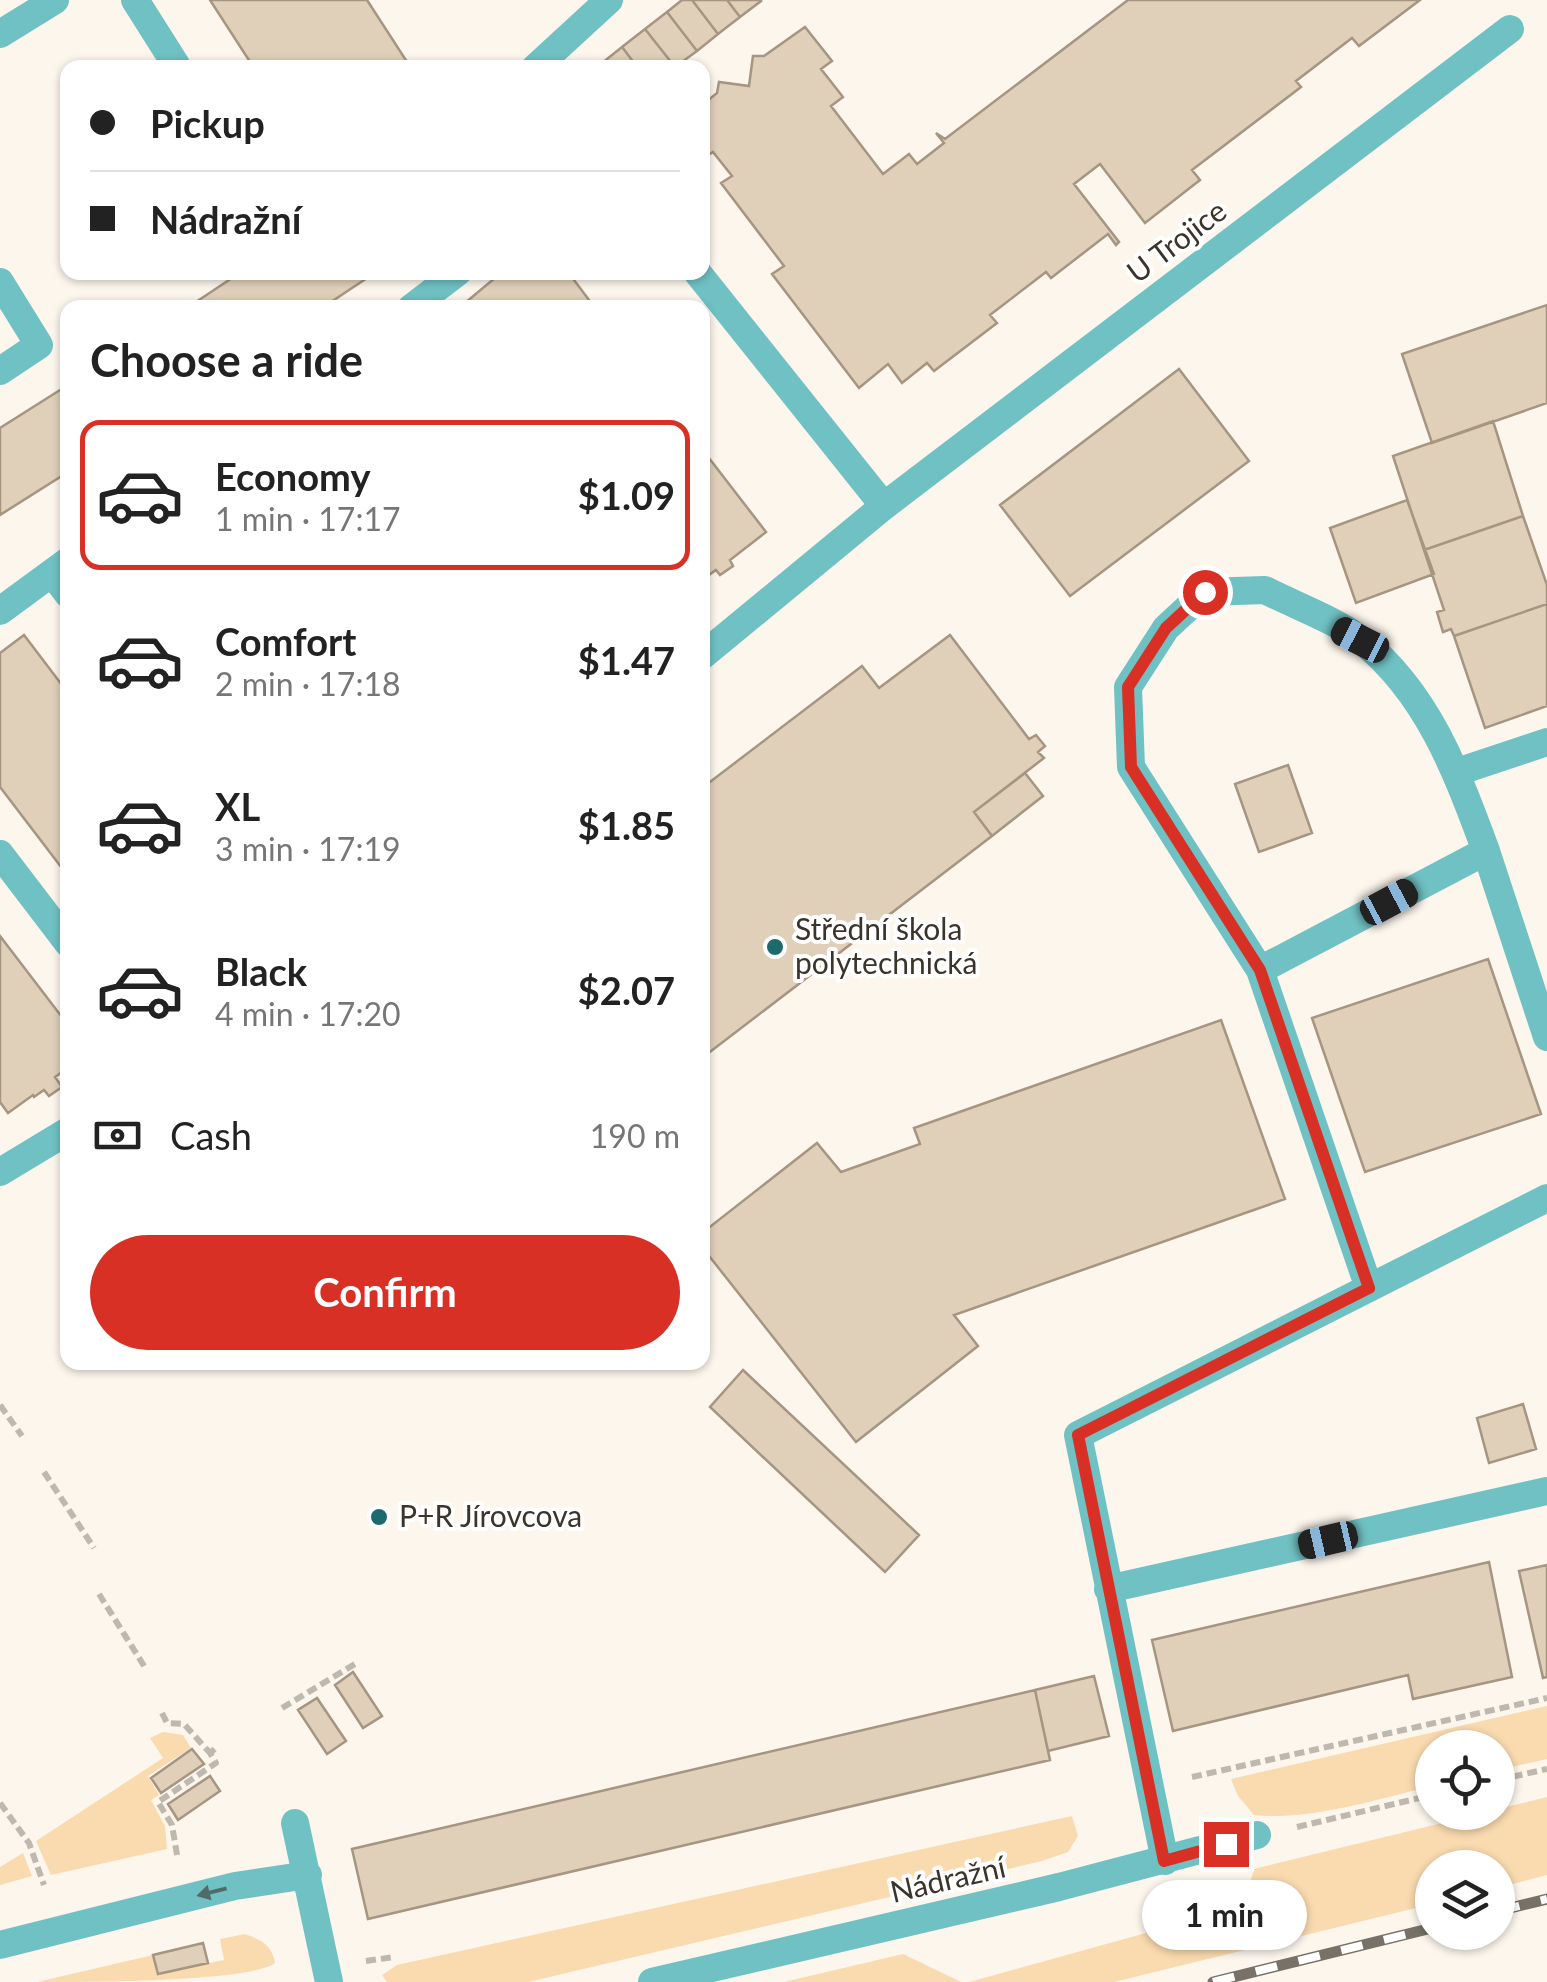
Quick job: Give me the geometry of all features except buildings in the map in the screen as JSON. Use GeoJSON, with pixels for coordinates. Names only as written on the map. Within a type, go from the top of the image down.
{"type":"FeatureCollection","features":[{"type":"Feature","properties":{"kind":"street"},"geometry":{"type":"LineString","coordinates":[[0,34],[55,0]]}},
{"type":"Feature","properties":{"kind":"street"},"geometry":{"type":"LineString","coordinates":[[135,0],[173,60]]}},
{"type":"Feature","properties":{"kind":"street"},"geometry":{"type":"LineString","coordinates":[[544,60],[609,0]]}},
{"type":"Feature","properties":{"kind":"street","name":"U Trojice"},"geometry":{"type":"LineString","coordinates":[[710,649],[884,506],[1510,29]]}},
{"type":"Feature","properties":{"kind":"street"},"geometry":{"type":"LineString","coordinates":[[421,300],[447,280]]}},
{"type":"Feature","properties":{"kind":"street"},"geometry":{"type":"LineString","coordinates":[[704,280],[884,506]]}},
{"type":"Feature","properties":{"kind":"street"},"geometry":{"type":"LineString","coordinates":[[0,282],[40,345],[0,371]]}},
{"type":"Feature","properties":{"kind":"street"},"geometry":{"type":"LineString","coordinates":[[0,611],[60,577]]}},
{"type":"Feature","properties":{"kind":"street"},"geometry":{"type":"LineString","coordinates":[[1369,1288],[1260,970],[1131,767],[1128,687],[1166,628],[1205,592],[1265,590],[1360,640],[1418,700],[1457,772],[1547,1037]]}},
{"type":"Feature","properties":{"kind":"street"},"geometry":{"type":"LineString","coordinates":[[1457,772],[1547,742]]}},
{"type":"Feature","properties":{"kind":"street"},"geometry":{"type":"LineString","coordinates":[[1260,970],[1486,851]]}},
{"type":"Feature","properties":{"kind":"street"},"geometry":{"type":"LineString","coordinates":[[0,854],[60,933]]}},
{"type":"Feature","properties":{"kind":"street"},"geometry":{"type":"LineString","coordinates":[[0,1172],[60,1135]]}},
{"type":"Feature","properties":{"kind":"street"},"geometry":{"type":"LineString","coordinates":[[1164,1861],[1078,1435],[1547,1198]]}},
{"type":"Feature","properties":{"kind":"street"},"geometry":{"type":"LineString","coordinates":[[1108,1589],[1547,1492]]}},
{"type":"Feature","properties":{"kind":"street"},"geometry":{"type":"LineString","coordinates":[[295,1823],[329,1982]]}},
{"type":"Feature","properties":{"kind":"street","name":"Nádražní"},"geometry":{"type":"LineString","coordinates":[[652,1982],[1257,1836]]}},
{"type":"Feature","properties":{"kind":"street"},"geometry":{"type":"LineString","coordinates":[[0,1945],[235,1886],[308,1875]]}},
{"type":"Feature","properties":{"kind":"path"},"geometry":{"type":"LineString","coordinates":[[0,1405],[22,1436]]}},
{"type":"Feature","properties":{"kind":"path"},"geometry":{"type":"LineString","coordinates":[[44,1472],[94,1548]]}},
{"type":"Feature","properties":{"kind":"path"},"geometry":{"type":"LineString","coordinates":[[98,1594],[146,1669]]}},
{"type":"Feature","properties":{"kind":"path"},"geometry":{"type":"LineString","coordinates":[[282,1708],[355,1664]]}},
{"type":"Feature","properties":{"kind":"path"},"geometry":{"type":"LineString","coordinates":[[1148,1787],[1547,1698]]}},
{"type":"Feature","properties":{"kind":"path"},"geometry":{"type":"LineString","coordinates":[[162,1713],[167,1723],[184,1724],[216,1763],[158,1802],[172,1825],[177,1857]]}},
{"type":"Feature","properties":{"kind":"path"},"geometry":{"type":"LineString","coordinates":[[210,1753],[218,1747]]}},
{"type":"Feature","properties":{"kind":"path"},"geometry":{"type":"LineString","coordinates":[[1515,1776],[1547,1769]]}},
{"type":"Feature","properties":{"kind":"path"},"geometry":{"type":"LineString","coordinates":[[1257,1836],[1415,1799]]}},
{"type":"Feature","properties":{"kind":"path"},"geometry":{"type":"LineString","coordinates":[[0,1804],[29,1843],[44,1885]]}},
{"type":"Feature","properties":{"kind":"path"},"geometry":{"type":"LineString","coordinates":[[360,1962],[394,1958]]}},
{"type":"Feature","properties":{"kind":"shaded area"},"geometry":{"type":"Polygon","coordinates":[[[1547,1706],[1547,1759],[1515,1766],[1515,1730],[1443,1730],[1547,1706]]]}},
{"type":"Feature","properties":{"kind":"shaded area"},"geometry":{"type":"Polygon","coordinates":[[[163,1732],[183,1735],[191,1748],[148,1776],[159,1795],[151,1800],[165,1826],[167,1849],[51,1875],[36,1841],[163,1758],[150,1738],[163,1732]]]}},
{"type":"Feature","properties":{"kind":"shaded area"},"geometry":{"type":"Polygon","coordinates":[[[1415,1736],[1415,1790],[1367,1802],[1298,1815],[1254,1815],[1238,1796],[1231,1779],[1415,1736]]]}},
{"type":"Feature","properties":{"kind":"shaded area"},"geometry":{"type":"Polygon","coordinates":[[[1547,1797],[1547,1875],[1515,1883],[1515,1850],[1415,1850],[1415,1908],[1114,1982],[969,1982],[1182,1923],[1245,1901],[1254,1869],[1415,1830],[1515,1830],[1515,1805],[1547,1797]]]}},
{"type":"Feature","properties":{"kind":"shaded area"},"geometry":{"type":"Polygon","coordinates":[[[1072,1816],[1078,1836],[1068,1852],[1042,1861],[528,1982],[387,1982],[382,1975],[397,1965],[1072,1816]]]}},
{"type":"Feature","properties":{"kind":"shaded area"},"geometry":{"type":"Polygon","coordinates":[[[23,1853],[32,1876],[0,1885],[0,1867],[23,1853]]]}},
{"type":"Feature","properties":{"kind":"shaded area"},"geometry":{"type":"Polygon","coordinates":[[[245,1934],[265,1944],[275,1963],[234,1974],[200,1977],[37,1982],[153,1955],[158,1974],[224,1960],[220,1939],[245,1934]]]}},
{"type":"Feature","properties":{"kind":"shaded area"},"geometry":{"type":"Polygon","coordinates":[[[903,1954],[961,1982],[784,1982],[903,1954]]]}},
{"type":"Feature","properties":{"kind":"railway"},"geometry":{"type":"LineString","coordinates":[[1515,1907],[1547,1899]]}},
{"type":"Feature","properties":{"kind":"railway"},"geometry":{"type":"LineString","coordinates":[[1213,1982],[1415,1932]]}},
{"type":"Feature","properties":{"kind":"place","name":"Střední škola polytechnická"},"geometry":{"type":"Point","coordinates":[775,947]}},
{"type":"Feature","properties":{"kind":"place","name":"P+R Jírovcova"},"geometry":{"type":"Point","coordinates":[379,1517]}},
{"type":"Feature","properties":{"kind":"route"},"geometry":{"type":"LineString","coordinates":[[1205,592],[1166,628],[1128,687],[1131,767],[1260,970],[1369,1288],[1078,1435],[1164,1861],[1226,1844]]}}]}
